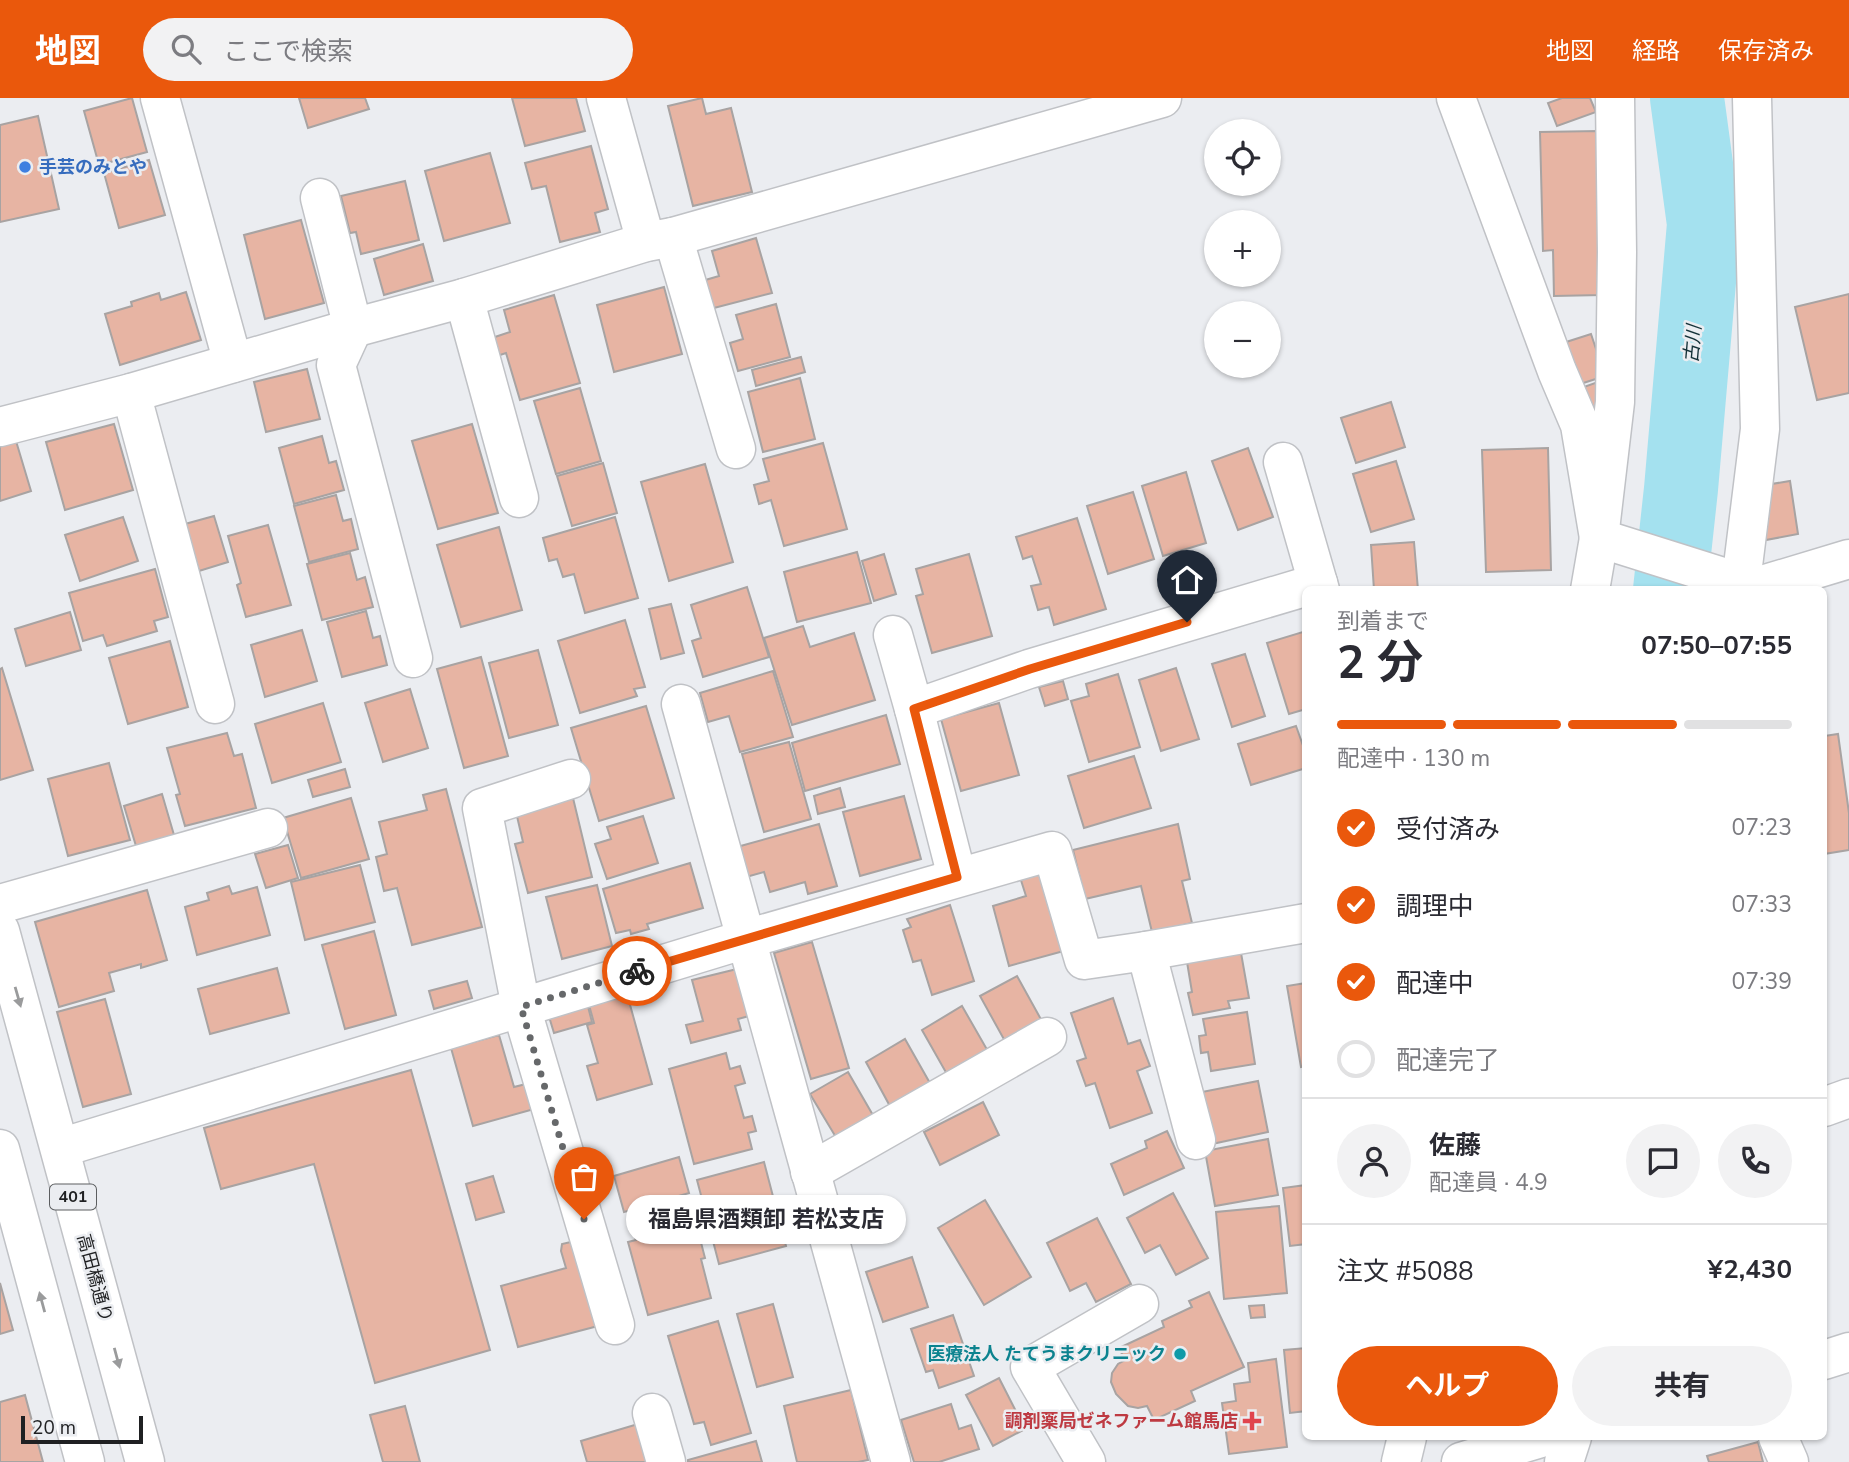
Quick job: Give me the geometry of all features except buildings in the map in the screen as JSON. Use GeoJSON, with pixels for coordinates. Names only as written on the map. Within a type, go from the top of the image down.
{"type":"FeatureCollection","features":[{"type":"Feature","properties":{"kind":"main road"},"geometry":{"type":"LineString","coordinates":[[160,98],[233,363]]}},
{"type":"Feature","properties":{"kind":"main road"},"geometry":{"type":"LineString","coordinates":[[606,98],[736,449]]}},
{"type":"Feature","properties":{"kind":"main road"},"geometry":{"type":"LineString","coordinates":[[0,427],[131,393],[1162,98]]}},
{"type":"Feature","properties":{"kind":"main road"},"geometry":{"type":"LineString","coordinates":[[1456,98],[1557,371],[1580,425],[1599,538]]}},
{"type":"Feature","properties":{"kind":"main road"},"geometry":{"type":"LineString","coordinates":[[1591,586],[1615,402],[1615,98]]}},
{"type":"Feature","properties":{"kind":"main road"},"geometry":{"type":"LineString","coordinates":[[1741,586],[1760,429],[1752,98]]}},
{"type":"Feature","properties":{"kind":"main road"},"geometry":{"type":"LineString","coordinates":[[320,198],[354,328],[336,365],[413,658]]}},
{"type":"Feature","properties":{"kind":"main road"},"geometry":{"type":"LineString","coordinates":[[464,298],[519,498]]}},
{"type":"Feature","properties":{"kind":"main road"},"geometry":{"type":"LineString","coordinates":[[131,393],[215,704]]}},
{"type":"Feature","properties":{"kind":"main road"},"geometry":{"type":"LineString","coordinates":[[1283,462],[1319,586]]}},
{"type":"Feature","properties":{"kind":"main road"},"geometry":{"type":"LineString","coordinates":[[1599,538],[1741,586],[1759,586],[1849,559]]}},
{"type":"Feature","properties":{"kind":"main road"},"geometry":{"type":"LineString","coordinates":[[914,709],[1030,669],[1302,591]]}},
{"type":"Feature","properties":{"kind":"main road"},"geometry":{"type":"LineString","coordinates":[[893,635],[957,877]]}},
{"type":"Feature","properties":{"kind":"main road"},"geometry":{"type":"LineString","coordinates":[[681,704],[891,1462]]}},
{"type":"Feature","properties":{"kind":"main road"},"geometry":{"type":"LineString","coordinates":[[571,779],[482,808],[521,1007],[615,1325]]}},
{"type":"Feature","properties":{"kind":"main road"},"geometry":{"type":"LineString","coordinates":[[0,904],[268,828]]}},
{"type":"Feature","properties":{"kind":"main road"},"geometry":{"type":"LineString","coordinates":[[60,1148],[746,939],[1052,851],[1084,960],[1302,924]]}},
{"type":"Feature","properties":{"kind":"main road","name":"高田橋通り"},"geometry":{"type":"LineString","coordinates":[[0,931],[145,1462]]}},
{"type":"Feature","properties":{"kind":"main road"},"geometry":{"type":"LineString","coordinates":[[1146,951],[1196,1140]]}},
{"type":"Feature","properties":{"kind":"main road"},"geometry":{"type":"LineString","coordinates":[[810,1172],[1047,1037]]}},
{"type":"Feature","properties":{"kind":"main road"},"geometry":{"type":"LineString","coordinates":[[1827,1106],[1849,1098]]}},
{"type":"Feature","properties":{"kind":"main road"},"geometry":{"type":"LineString","coordinates":[[1,1160],[85,1462]]}},
{"type":"Feature","properties":{"kind":"main road"},"geometry":{"type":"LineString","coordinates":[[1086,1462],[1030,1367],[1139,1304]]}},
{"type":"Feature","properties":{"kind":"main road"},"geometry":{"type":"LineString","coordinates":[[652,1413],[666,1462]]}},
{"type":"Feature","properties":{"kind":"main road"},"geometry":{"type":"LineString","coordinates":[[1401,1462],[1406,1440]]}},
{"type":"Feature","properties":{"kind":"main road"},"geometry":{"type":"LineString","coordinates":[[1461,1462],[1534,1440]]}},
{"type":"Feature","properties":{"kind":"main road"},"geometry":{"type":"LineString","coordinates":[[1564,1462],[1571,1440]]}},
{"type":"Feature","properties":{"kind":"main road"},"geometry":{"type":"LineString","coordinates":[[1779,1440],[1789,1462]]}},
{"type":"Feature","properties":{"kind":"waterway","name":"古川"},"geometry":{"type":"LineString","coordinates":[[1670,586],[1704,224],[1687,98]]}},
{"type":"Feature","properties":{"kind":"way so far"},"geometry":{"type":"LineString","coordinates":[[584,1219],[521,1007],[637,971]]}},
{"type":"Feature","properties":{"kind":"place","name":"手芸のみとや"},"geometry":{"type":"Point","coordinates":[25,167]}},
{"type":"Feature","properties":{"kind":"place","name":"福島県酒類卸 若松支店"},"geometry":{"type":"Point","coordinates":[584,1219]}},
{"type":"Feature","properties":{"kind":"place","name":"医療法人 たてうまクリニック"},"geometry":{"type":"Point","coordinates":[1180,1354]}},
{"type":"Feature","properties":{"kind":"place","name":"調剤薬局ゼネファーム館馬店"},"geometry":{"type":"Point","coordinates":[1252,1421]}},
{"type":"Feature","properties":{"kind":"route"},"geometry":{"type":"LineString","coordinates":[[637,971],[957,877],[914,709],[1030,669],[1187,622]]}}]}
